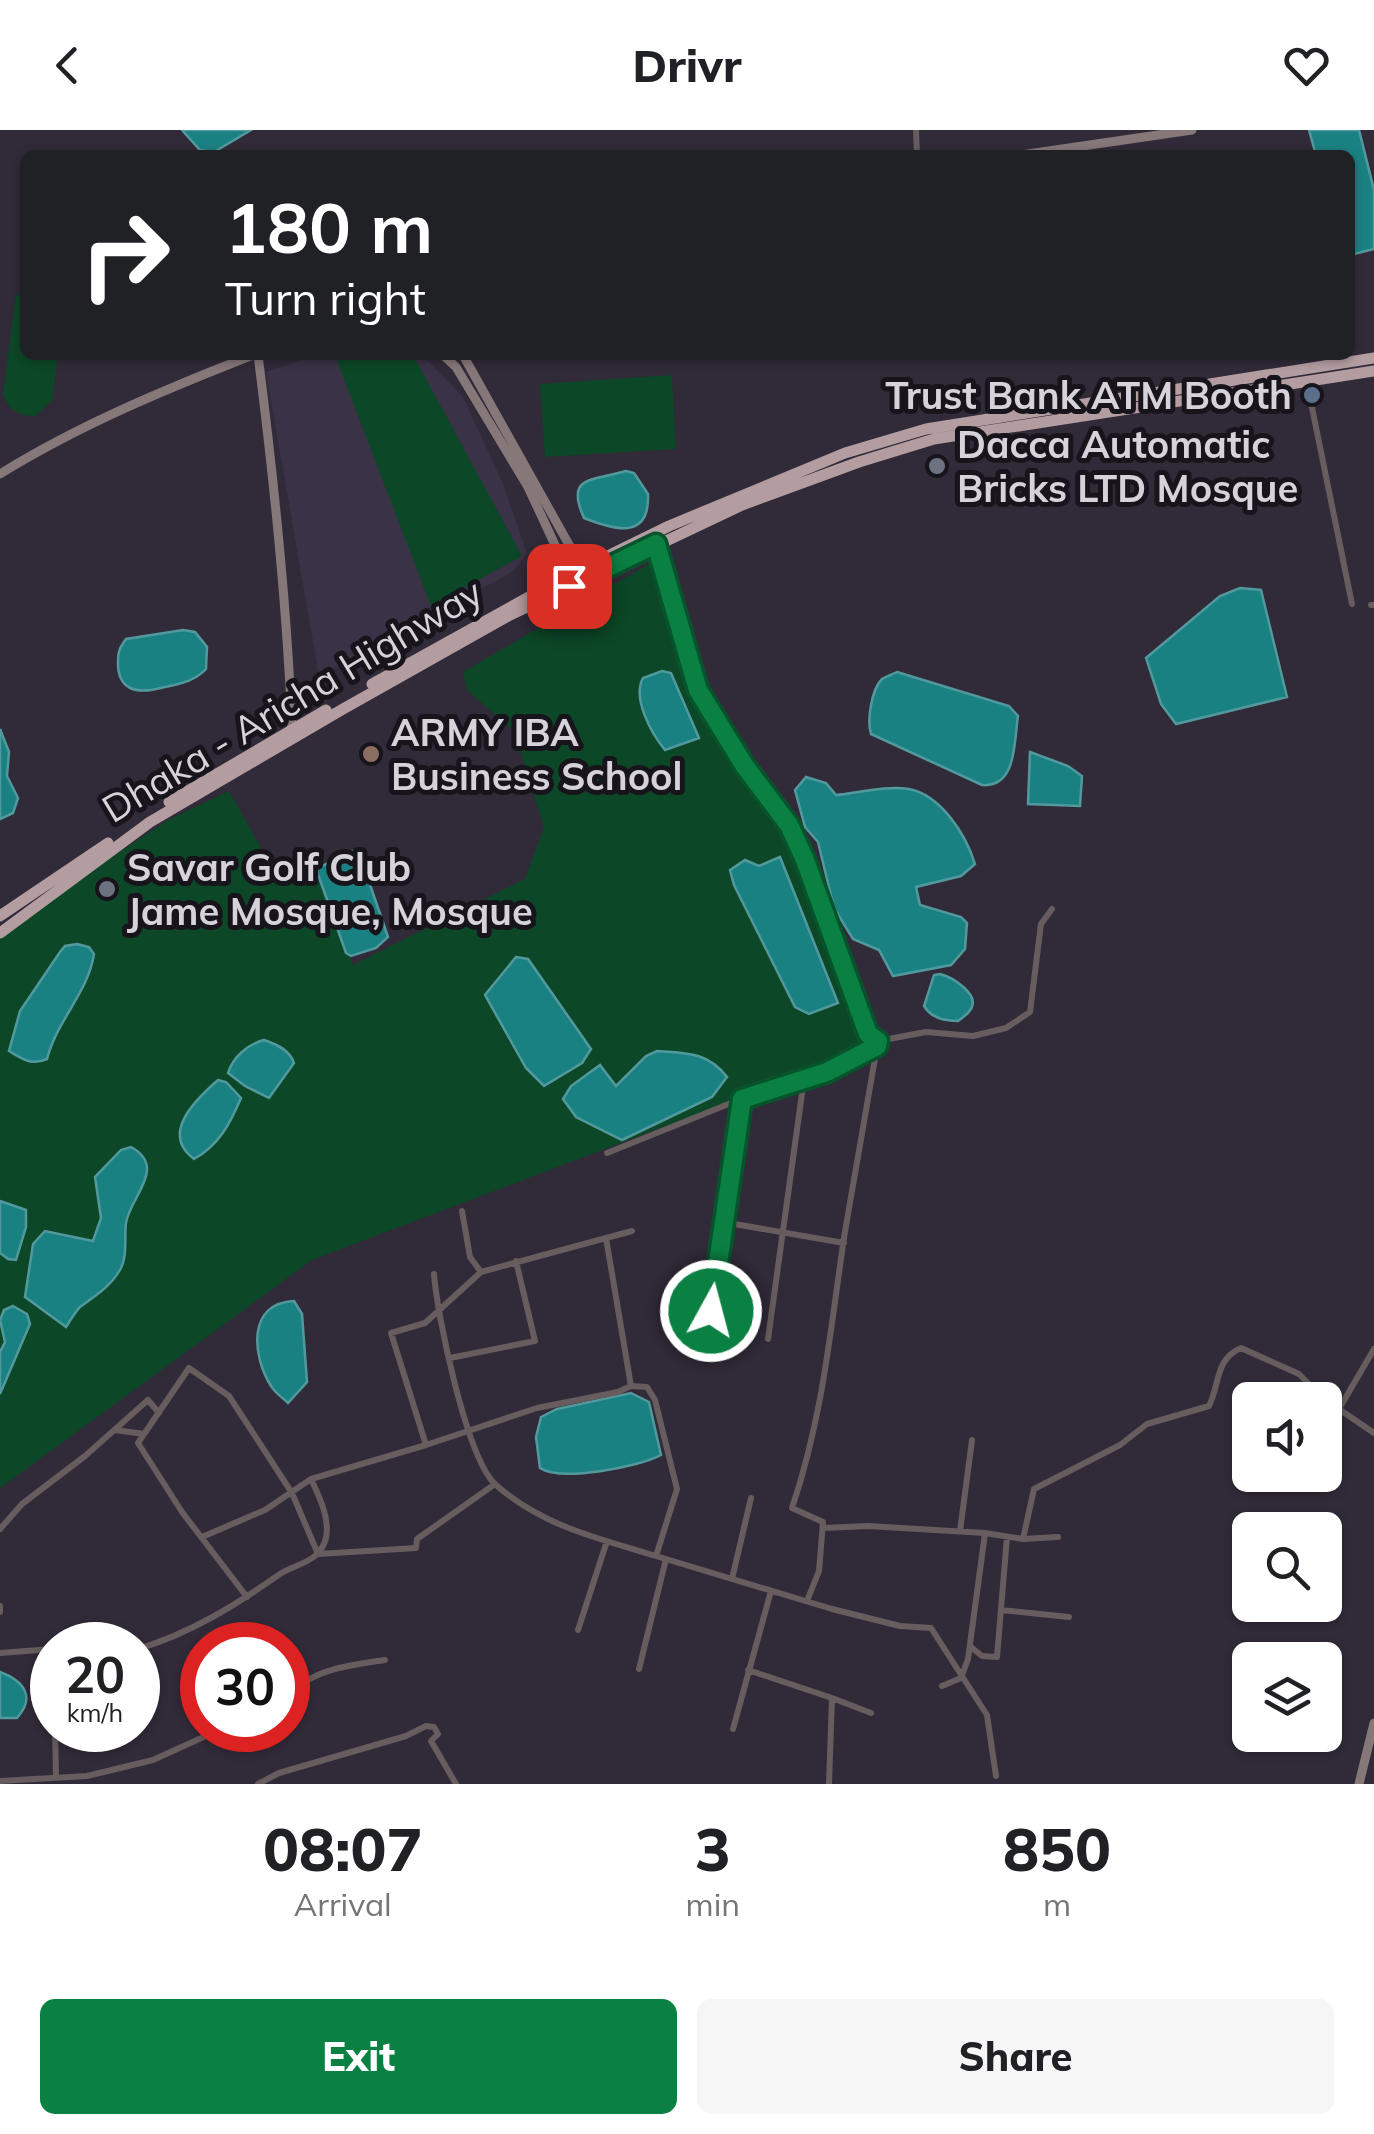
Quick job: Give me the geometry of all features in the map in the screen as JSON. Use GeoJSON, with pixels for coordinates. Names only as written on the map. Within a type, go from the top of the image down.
{"type":"FeatureCollection","features":[{"type":"Feature","properties":{"kind":"highway","name":"Dhaka - Aricha Highway"},"geometry":{"type":"LineString","coordinates":[[0,916],[196,784],[569,575],[669,526],[845,452],[926,428],[1374,358]]}},
{"type":"Feature","properties":{"kind":"highway"},"geometry":{"type":"LineString","coordinates":[[0,932],[150,822],[510,616],[742,505],[859,462],[934,440],[1374,372]]}},
{"type":"Feature","properties":{"kind":"street"},"geometry":{"type":"LineString","coordinates":[[1055,150],[1192,130]]}},
{"type":"Feature","properties":{"kind":"street"},"geometry":{"type":"LineString","coordinates":[[0,474],[49,444],[175,386],[243,360]]}},
{"type":"Feature","properties":{"kind":"street"},"geometry":{"type":"LineString","coordinates":[[257,360],[278,508],[292,730]]}},
{"type":"Feature","properties":{"kind":"street"},"geometry":{"type":"LineString","coordinates":[[448,360],[528,487],[569,575]]}},
{"type":"Feature","properties":{"kind":"street"},"geometry":{"type":"LineString","coordinates":[[466,360],[582,568]]}},
{"type":"Feature","properties":{"kind":"street"},"geometry":{"type":"LineString","coordinates":[[1306,382],[1352,604]]}},
{"type":"Feature","properties":{"kind":"street"},"geometry":{"type":"LineString","coordinates":[[656,544],[698,690],[744,765],[789,825],[868,1034],[878,1044]]}},
{"type":"Feature","properties":{"kind":"street"},"geometry":{"type":"LineString","coordinates":[[608,1153],[742,1099],[827,1072],[878,1044],[926,1032],[973,1036],[1006,1028],[1030,1012],[1042,924],[1052,909]]}},
{"type":"Feature","properties":{"kind":"street"},"geometry":{"type":"LineString","coordinates":[[807,1601],[818,1571],[824,1522],[792,1508],[821,1404],[878,1044]]}},
{"type":"Feature","properties":{"kind":"street"},"geometry":{"type":"LineString","coordinates":[[768,1339],[804,1079]]}},
{"type":"Feature","properties":{"kind":"street"},"geometry":{"type":"LineString","coordinates":[[711,1311],[742,1099]]}},
{"type":"Feature","properties":{"kind":"street"},"geometry":{"type":"LineString","coordinates":[[462,1211],[470,1257],[481,1272]]}},
{"type":"Feature","properties":{"kind":"street"},"geometry":{"type":"LineString","coordinates":[[723,1222],[844,1243]]}},
{"type":"Feature","properties":{"kind":"street"},"geometry":{"type":"LineString","coordinates":[[426,1445],[391,1333],[425,1323],[481,1272],[632,1231]]}},
{"type":"Feature","properties":{"kind":"street"},"geometry":{"type":"LineString","coordinates":[[606,1238],[631,1386]]}},
{"type":"Feature","properties":{"kind":"street"},"geometry":{"type":"LineString","coordinates":[[450,1358],[535,1341],[516,1261]]}},
{"type":"Feature","properties":{"kind":"street"},"geometry":{"type":"LineString","coordinates":[[434,1274],[437,1312],[469,1432],[495,1484],[563,1528],[807,1601],[900,1626],[932,1628],[987,1715],[996,1776]]}},
{"type":"Feature","properties":{"kind":"street"},"geometry":{"type":"LineString","coordinates":[[1022,1539],[1034,1489],[1120,1445],[1147,1424],[1210,1406],[1223,1361],[1230,1353],[1241,1348],[1300,1374],[1309,1382]]}},
{"type":"Feature","properties":{"kind":"street"},"geometry":{"type":"LineString","coordinates":[[1342,1404],[1374,1349]]}},
{"type":"Feature","properties":{"kind":"street"},"geometry":{"type":"LineString","coordinates":[[247,1597],[182,1512],[138,1443],[189,1368],[229,1396],[292,1493],[318,1554]]}},
{"type":"Feature","properties":{"kind":"street"},"geometry":{"type":"LineString","coordinates":[[202,1537],[265,1510],[311,1479],[537,1408],[631,1386],[646,1387],[655,1400],[677,1489],[656,1556]]}},
{"type":"Feature","properties":{"kind":"street"},"geometry":{"type":"LineString","coordinates":[[0,1529],[22,1504],[148,1400],[159,1413]]}},
{"type":"Feature","properties":{"kind":"street"},"geometry":{"type":"LineString","coordinates":[[1342,1411],[1374,1434]]}},
{"type":"Feature","properties":{"kind":"street"},"geometry":{"type":"LineString","coordinates":[[114,1430],[144,1434]]}},
{"type":"Feature","properties":{"kind":"street"},"geometry":{"type":"LineString","coordinates":[[960,1532],[972,1440]]}},
{"type":"Feature","properties":{"kind":"street"},"geometry":{"type":"LineString","coordinates":[[311,1479],[322,1503],[326,1536],[318,1554]]}},
{"type":"Feature","properties":{"kind":"street"},"geometry":{"type":"LineString","coordinates":[[160,1642],[216,1618],[318,1554],[416,1548],[417,1539],[495,1484]]}},
{"type":"Feature","properties":{"kind":"street"},"geometry":{"type":"LineString","coordinates":[[732,1579],[751,1498]]}},
{"type":"Feature","properties":{"kind":"street"},"geometry":{"type":"LineString","coordinates":[[823,1528],[868,1526],[1022,1539],[1058,1537]]}},
{"type":"Feature","properties":{"kind":"street"},"geometry":{"type":"LineString","coordinates":[[942,1686],[961,1678],[971,1647],[984,1533]]}},
{"type":"Feature","properties":{"kind":"street"},"geometry":{"type":"LineString","coordinates":[[971,1647],[982,1656],[997,1657],[1008,1536]]}},
{"type":"Feature","properties":{"kind":"street"},"geometry":{"type":"LineString","coordinates":[[578,1630],[607,1541]]}},
{"type":"Feature","properties":{"kind":"street"},"geometry":{"type":"LineString","coordinates":[[639,1668],[666,1559]]}},
{"type":"Feature","properties":{"kind":"street"},"geometry":{"type":"LineString","coordinates":[[733,1729],[771,1590]]}},
{"type":"Feature","properties":{"kind":"street"},"geometry":{"type":"LineString","coordinates":[[1001,1610],[1069,1617]]}},
{"type":"Feature","properties":{"kind":"street"},"geometry":{"type":"LineString","coordinates":[[0,1653],[30,1651]]}},
{"type":"Feature","properties":{"kind":"street"},"geometry":{"type":"LineString","coordinates":[[310,1678],[385,1660]]}},
{"type":"Feature","properties":{"kind":"street"},"geometry":{"type":"LineString","coordinates":[[748,1670],[871,1713]]}},
{"type":"Feature","properties":{"kind":"street"},"geometry":{"type":"LineString","coordinates":[[829,1784],[832,1698]]}},
{"type":"Feature","properties":{"kind":"street"},"geometry":{"type":"LineString","coordinates":[[1359,1784],[1374,1723]]}},
{"type":"Feature","properties":{"kind":"street"},"geometry":{"type":"LineString","coordinates":[[258,1784],[279,1773],[406,1736],[426,1726],[434,1727],[438,1734],[431,1741],[456,1784]]}},
{"type":"Feature","properties":{"kind":"street"},"geometry":{"type":"LineString","coordinates":[[0,1780],[87,1776],[153,1760],[180,1748]]}},
{"type":"Feature","properties":{"kind":"street"},"geometry":{"type":"LineString","coordinates":[[55,1752],[56,1776]]}},
{"type":"Feature","properties":{"kind":"shaded area"},"geometry":{"type":"Polygon","coordinates":[[[182,130],[251,130],[217,150],[200,150],[182,130]]]}},
{"type":"Feature","properties":{"kind":"shaded area"},"geometry":{"type":"Polygon","coordinates":[[[1309,130],[1359,130],[1374,190],[1374,249],[1355,254],[1355,150],[1315,150],[1309,130]]]}},
{"type":"Feature","properties":{"kind":"shaded area"},"geometry":{"type":"Polygon","coordinates":[[[16,295],[20,295],[20,360],[57,360],[52,400],[36,416],[25,415],[8,405],[3,394],[16,295]]]}},
{"type":"Feature","properties":{"kind":"shaded area"},"geometry":{"type":"Polygon","coordinates":[[[303,360],[427,360],[463,397],[503,484],[527,553],[514,571],[319,676],[266,372],[303,360]]]}},
{"type":"Feature","properties":{"kind":"shaded area"},"geometry":{"type":"Polygon","coordinates":[[[416,360],[522,556],[431,606],[337,361],[416,360]]]}},
{"type":"Feature","properties":{"kind":"shaded area"},"geometry":{"type":"Polygon","coordinates":[[[672,375],[676,449],[545,457],[540,384],[672,375]]]}},
{"type":"Feature","properties":{"kind":"shaded area"},"geometry":{"type":"Polygon","coordinates":[[[626,471],[634,473],[648,494],[643,520],[636,526],[617,528],[584,518],[579,504],[580,487],[592,479],[626,471]]]}},
{"type":"Feature","properties":{"kind":"shaded area"},"geometry":{"type":"Polygon","coordinates":[[[661,557],[698,691],[798,845],[877,1046],[312,1260],[0,1488],[0,935],[168,820],[229,791],[272,868],[313,863],[353,965],[525,879],[544,827],[514,731],[467,690],[463,672],[661,557]]]}},
{"type":"Feature","properties":{"kind":"shaded area"},"geometry":{"type":"Polygon","coordinates":[[[1240,588],[1261,590],[1287,697],[1176,724],[1161,704],[1146,658],[1220,596],[1240,588]]]}},
{"type":"Feature","properties":{"kind":"shaded area"},"geometry":{"type":"Polygon","coordinates":[[[183,630],[195,632],[207,647],[206,669],[185,682],[152,690],[137,690],[125,684],[118,661],[126,639],[183,630]]]}},
{"type":"Feature","properties":{"kind":"shaded area"},"geometry":{"type":"Polygon","coordinates":[[[662,671],[671,673],[699,738],[665,750],[649,725],[640,695],[643,678],[662,671]]]}},
{"type":"Feature","properties":{"kind":"shaded area"},"geometry":{"type":"Polygon","coordinates":[[[897,672],[1009,706],[1018,716],[1012,761],[1002,779],[982,785],[871,734],[875,690],[882,679],[897,672]]]}},
{"type":"Feature","properties":{"kind":"shaded area"},"geometry":{"type":"Polygon","coordinates":[[[0,729],[9,752],[7,776],[18,798],[13,813],[0,819],[0,729]]]}},
{"type":"Feature","properties":{"kind":"shaded area"},"geometry":{"type":"Polygon","coordinates":[[[1030,752],[1068,766],[1082,776],[1080,806],[1028,804],[1030,752]]]}},
{"type":"Feature","properties":{"kind":"shaded area"},"geometry":{"type":"Polygon","coordinates":[[[806,777],[826,783],[836,795],[909,789],[932,799],[951,818],[975,864],[961,876],[916,887],[920,905],[961,917],[967,923],[965,949],[951,965],[893,976],[879,950],[853,939],[834,908],[818,842],[805,827],[795,790],[806,777]]]}},
{"type":"Feature","properties":{"kind":"shaded area"},"geometry":{"type":"Polygon","coordinates":[[[353,851],[363,864],[388,937],[376,948],[351,956],[346,953],[316,869],[353,851]]]}},
{"type":"Feature","properties":{"kind":"shaded area"},"geometry":{"type":"Polygon","coordinates":[[[780,857],[838,1003],[809,1014],[795,1007],[730,870],[745,860],[759,866],[780,857]]]}},
{"type":"Feature","properties":{"kind":"shaded area"},"geometry":{"type":"Polygon","coordinates":[[[65,946],[89,947],[94,954],[86,981],[47,1059],[23,1059],[9,1051],[20,1011],[65,946]]]}},
{"type":"Feature","properties":{"kind":"shaded area"},"geometry":{"type":"Polygon","coordinates":[[[516,957],[528,959],[591,1049],[582,1063],[544,1086],[526,1068],[485,995],[516,957]]]}},
{"type":"Feature","properties":{"kind":"shaded area"},"geometry":{"type":"Polygon","coordinates":[[[934,975],[957,982],[972,998],[971,1009],[958,1021],[939,1018],[924,1006],[934,975]]]}},
{"type":"Feature","properties":{"kind":"shaded area"},"geometry":{"type":"Polygon","coordinates":[[[264,1040],[286,1051],[294,1063],[269,1098],[228,1073],[242,1052],[264,1040]]]}},
{"type":"Feature","properties":{"kind":"shaded area"},"geometry":{"type":"Polygon","coordinates":[[[657,1051],[704,1058],[727,1077],[712,1097],[622,1140],[576,1117],[563,1099],[571,1086],[600,1065],[616,1086],[646,1056],[657,1051]]]}},
{"type":"Feature","properties":{"kind":"shaded area"},"geometry":{"type":"Polygon","coordinates":[[[218,1080],[226,1082],[241,1098],[223,1133],[194,1159],[184,1149],[181,1128],[191,1107],[218,1080]]]}},
{"type":"Feature","properties":{"kind":"shaded area"},"geometry":{"type":"Polygon","coordinates":[[[131,1147],[142,1155],[147,1173],[126,1223],[122,1265],[112,1281],[80,1307],[66,1327],[25,1297],[33,1244],[45,1231],[93,1241],[101,1218],[95,1177],[121,1150],[131,1147]]]}},
{"type":"Feature","properties":{"kind":"shaded area"},"geometry":{"type":"Polygon","coordinates":[[[0,1201],[26,1210],[26,1227],[16,1260],[0,1253],[0,1201]]]}},
{"type":"Feature","properties":{"kind":"shaded area"},"geometry":{"type":"Polygon","coordinates":[[[294,1301],[302,1314],[307,1382],[288,1403],[273,1389],[265,1374],[258,1333],[268,1311],[294,1301]]]}},
{"type":"Feature","properties":{"kind":"shaded area"},"geometry":{"type":"Polygon","coordinates":[[[13,1306],[27,1314],[30,1324],[0,1394],[0,1352],[5,1342],[0,1320],[4,1310],[13,1306]]]}},
{"type":"Feature","properties":{"kind":"shaded area"},"geometry":{"type":"Polygon","coordinates":[[[631,1393],[649,1402],[661,1455],[636,1464],[582,1473],[565,1474],[540,1468],[536,1437],[541,1417],[557,1409],[631,1393]]]}},
{"type":"Feature","properties":{"kind":"shaded area"},"geometry":{"type":"Polygon","coordinates":[[[0,1672],[25,1690],[26,1703],[17,1718],[0,1718],[0,1672]]]}},
{"type":"Feature","properties":{"kind":"place","name":"Trust Bank ATM Booth"},"geometry":{"type":"Point","coordinates":[1312,395]}},
{"type":"Feature","properties":{"kind":"place","name":"Dacca Automatic Bricks LTD Mosque"},"geometry":{"type":"Point","coordinates":[937,466]}},
{"type":"Feature","properties":{"kind":"place","name":"ARMY IBA Business School"},"geometry":{"type":"Point","coordinates":[371,754]}},
{"type":"Feature","properties":{"kind":"place","name":"Savar Golf Club Jame Mosque, Mosque"},"geometry":{"type":"Point","coordinates":[107,889]}},
{"type":"Feature","properties":{"kind":"route"},"geometry":{"type":"LineString","coordinates":[[569,586],[656,544],[698,690],[744,765],[789,825],[868,1034],[878,1041],[877,1046],[827,1072],[742,1099],[711,1311]]}}]}
